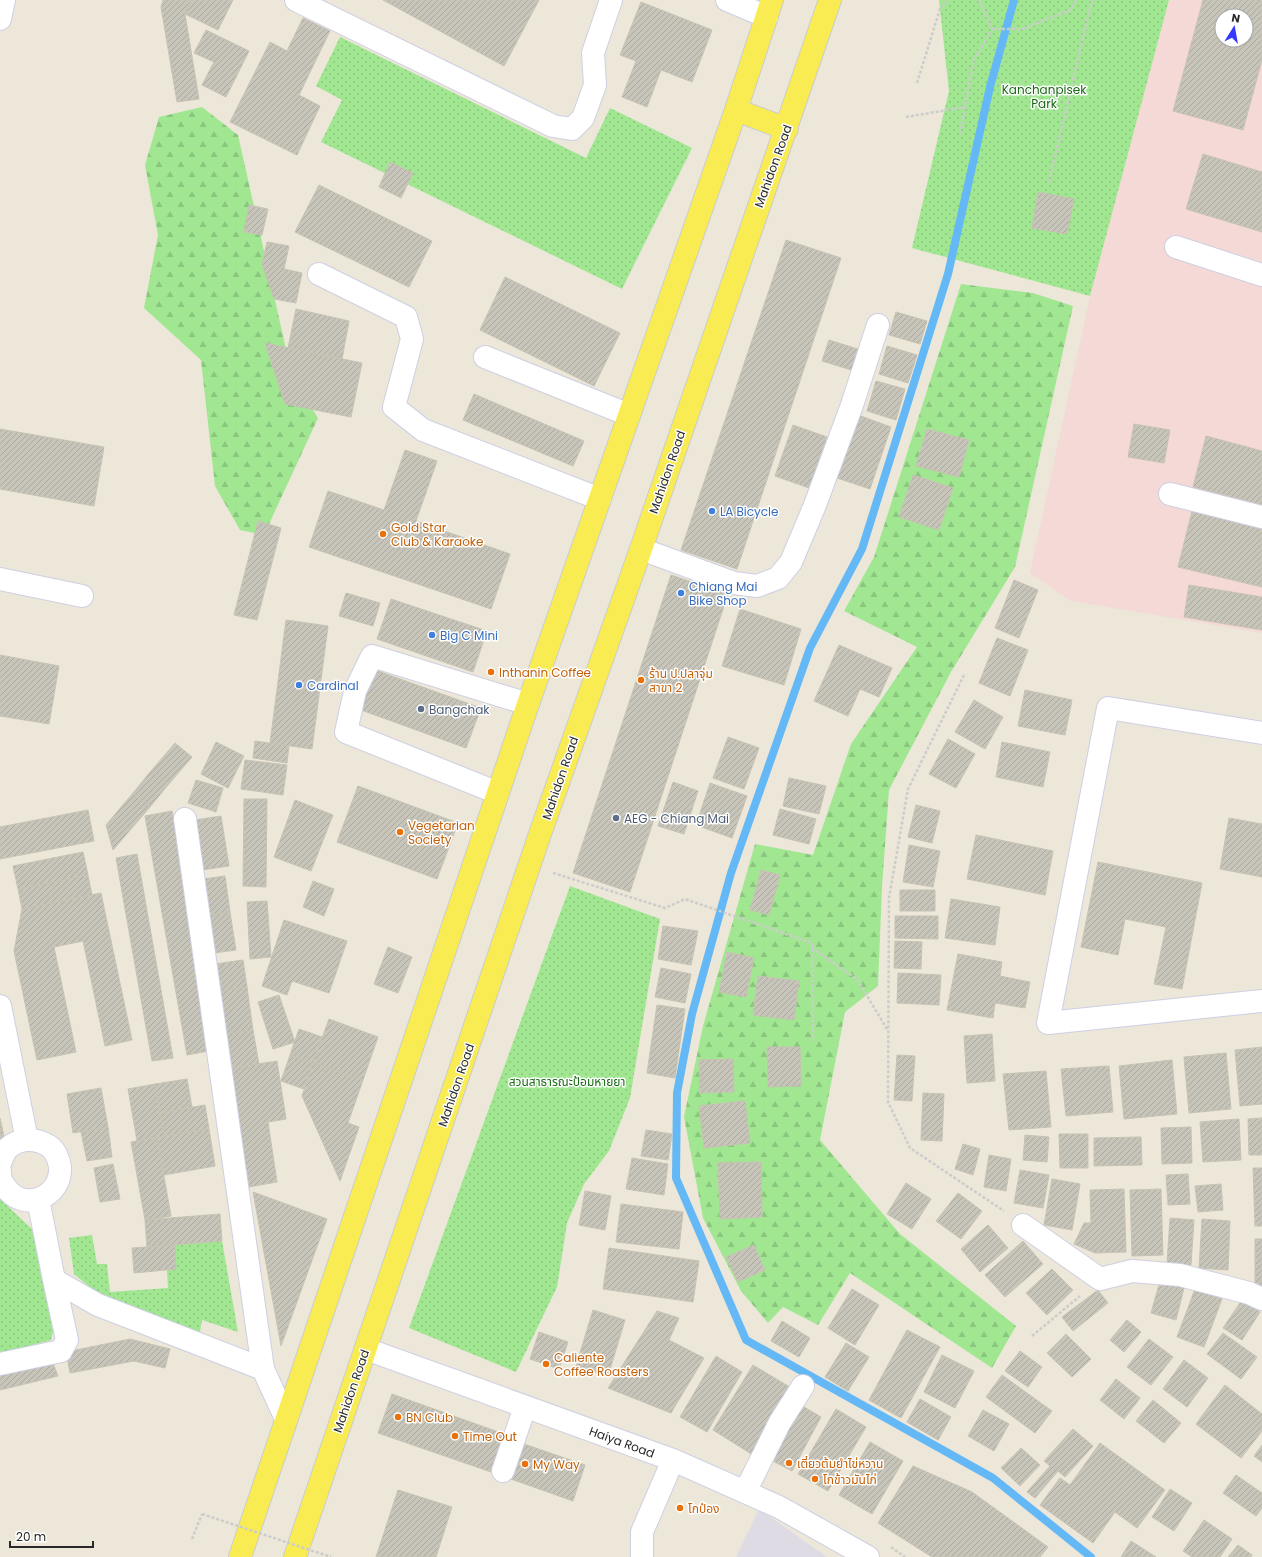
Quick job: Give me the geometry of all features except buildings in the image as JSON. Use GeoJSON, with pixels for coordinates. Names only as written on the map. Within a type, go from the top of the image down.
{"type":"FeatureCollection","features":[{"type":"Feature","properties":{"kind":"main road","name":"Mahidon Road"},"geometry":{"type":"LineString","coordinates":[[295,1557],[530,866],[763,194],[787,129],[830,0]]}},
{"type":"Feature","properties":{"kind":"main road"},"geometry":{"type":"LineString","coordinates":[[240,1557],[528,704],[736,110],[770,8]]}},
{"type":"Feature","properties":{"kind":"main road"},"geometry":{"type":"LineString","coordinates":[[736,110],[787,129]]}},
{"type":"Feature","properties":{"kind":"street"},"geometry":{"type":"LineString","coordinates":[[0,18],[4,0]]}},
{"type":"Feature","properties":{"kind":"street"},"geometry":{"type":"LineString","coordinates":[[296,0],[554,126],[572,129],[583,118],[595,85],[593,54],[611,0]]}},
{"type":"Feature","properties":{"kind":"street"},"geometry":{"type":"LineString","coordinates":[[727,0],[770,8]]}},
{"type":"Feature","properties":{"kind":"street"},"geometry":{"type":"LineString","coordinates":[[1176,247],[1262,275]]}},
{"type":"Feature","properties":{"kind":"street"},"geometry":{"type":"LineString","coordinates":[[319,274],[406,317],[412,338],[394,406],[422,430],[600,498]]}},
{"type":"Feature","properties":{"kind":"street"},"geometry":{"type":"LineString","coordinates":[[641,549],[734,583],[757,586],[778,578],[791,562],[815,505],[852,405],[878,325]]}},
{"type":"Feature","properties":{"kind":"street"},"geometry":{"type":"LineString","coordinates":[[485,357],[629,415]]}},
{"type":"Feature","properties":{"kind":"street"},"geometry":{"type":"LineString","coordinates":[[1170,494],[1262,517]]}},
{"type":"Feature","properties":{"kind":"street"},"geometry":{"type":"LineString","coordinates":[[0,579],[82,596]]}},
{"type":"Feature","properties":{"kind":"street"},"geometry":{"type":"LineString","coordinates":[[498,793],[346,732],[355,691],[372,656],[528,704]]}},
{"type":"Feature","properties":{"kind":"street"},"geometry":{"type":"LineString","coordinates":[[1262,733],[1108,708],[1048,1023],[1262,1001]]}},
{"type":"Feature","properties":{"kind":"street"},"geometry":{"type":"LineString","coordinates":[[185,819],[263,1369],[286,1419]]}},
{"type":"Feature","properties":{"kind":"street"},"geometry":{"type":"LineString","coordinates":[[0,1006],[27,1140]]}},
{"type":"Feature","properties":{"kind":"street"},"geometry":{"type":"LineString","coordinates":[[0,1163],[6,1150],[19,1141],[35,1139],[50,1146],[59,1159],[60,1175],[54,1190],[41,1199],[25,1200],[10,1193],[1,1180],[0,1171]]}},
{"type":"Feature","properties":{"kind":"street"},"geometry":{"type":"LineString","coordinates":[[0,1364],[61,1351],[67,1340],[38,1199]]}},
{"type":"Feature","properties":{"kind":"street"},"geometry":{"type":"LineString","coordinates":[[1023,1225],[1100,1279],[1132,1271],[1180,1275],[1250,1293],[1262,1299]]}},
{"type":"Feature","properties":{"kind":"street"},"geometry":{"type":"LineString","coordinates":[[54,1280],[98,1305],[263,1369]]}},
{"type":"Feature","properties":{"kind":"street","name":"Haiya Road"},"geometry":{"type":"LineString","coordinates":[[366,1349],[673,1460],[779,1507],[868,1557]]}},
{"type":"Feature","properties":{"kind":"street"},"geometry":{"type":"LineString","coordinates":[[745,1492],[780,1422],[803,1386]]}},
{"type":"Feature","properties":{"kind":"street"},"geometry":{"type":"LineString","coordinates":[[503,1471],[525,1407]]}},
{"type":"Feature","properties":{"kind":"street"},"geometry":{"type":"LineString","coordinates":[[642,1557],[642,1532],[673,1460]]}},
{"type":"Feature","properties":{"kind":"path"},"geometry":{"type":"LineString","coordinates":[[917,83],[940,9],[948,0]]}},
{"type":"Feature","properties":{"kind":"path"},"geometry":{"type":"LineString","coordinates":[[979,0],[992,29]]}},
{"type":"Feature","properties":{"kind":"path"},"geometry":{"type":"LineString","coordinates":[[992,29],[1023,29],[1070,10],[1076,0]]}},
{"type":"Feature","properties":{"kind":"path"},"geometry":{"type":"LineString","coordinates":[[1049,182],[1092,0]]}},
{"type":"Feature","properties":{"kind":"path"},"geometry":{"type":"LineString","coordinates":[[960,134],[973,62],[992,29]]}},
{"type":"Feature","properties":{"kind":"path"},"geometry":{"type":"LineString","coordinates":[[906,117],[965,107]]}},
{"type":"Feature","properties":{"kind":"path"},"geometry":{"type":"LineString","coordinates":[[964,676],[908,789],[889,898],[888,1102],[910,1148],[1023,1225]]}},
{"type":"Feature","properties":{"kind":"path"},"geometry":{"type":"LineString","coordinates":[[530,866],[665,908],[685,899],[812,943],[813,1041]]}},
{"type":"Feature","properties":{"kind":"path"},"geometry":{"type":"LineString","coordinates":[[552,881],[558,866]]}},
{"type":"Feature","properties":{"kind":"path"},"geometry":{"type":"LineString","coordinates":[[812,948],[857,979],[888,1033]]}},
{"type":"Feature","properties":{"kind":"path"},"geometry":{"type":"LineString","coordinates":[[1032,1336],[1100,1279]]}},
{"type":"Feature","properties":{"kind":"path"},"geometry":{"type":"LineString","coordinates":[[192,1539],[202,1514],[330,1557]]}},
{"type":"Feature","properties":{"kind":"path"},"geometry":{"type":"LineString","coordinates":[[888,1544],[906,1557]]}},
{"type":"Feature","properties":{"kind":"shaded area"},"geometry":{"type":"Polygon","coordinates":[[[1169,0],[1262,0],[1262,633],[1071,601],[1030,573],[1090,296],[1169,0]]]}},
{"type":"Feature","properties":{"kind":"shaded area"},"geometry":{"type":"Polygon","coordinates":[[[759,1509],[827,1557],[736,1557],[759,1509]]]}},
{"type":"Feature","properties":{"kind":"green space","name":"Kanchanpisek Park"},"geometry":{"type":"Polygon","coordinates":[[[939,0],[1169,0],[1090,296],[912,248],[949,91],[939,0]]]}},
{"type":"Feature","properties":{"kind":"green space"},"geometry":{"type":"Polygon","coordinates":[[[340,37],[586,158],[610,108],[692,148],[622,289],[321,142],[342,100],[316,86],[340,37]]]}},
{"type":"Feature","properties":{"kind":"green space"},"geometry":{"type":"Polygon","coordinates":[[[202,107],[238,135],[292,376],[318,418],[264,535],[240,530],[215,486],[201,360],[144,308],[158,235],[145,165],[159,117],[202,107]]]}},
{"type":"Feature","properties":{"kind":"green space"},"geometry":{"type":"Polygon","coordinates":[[[961,284],[1033,293],[1073,306],[1015,567],[951,672],[889,790],[882,887],[878,986],[845,1012],[820,1140],[900,1234],[1016,1326],[992,1368],[850,1273],[818,1325],[783,1307],[768,1323],[741,1291],[703,1218],[684,1117],[703,1026],[755,844],[813,855],[851,744],[917,647],[844,611],[874,557],[961,284]]]}},
{"type":"Feature","properties":{"kind":"green space","name":"สวนสาธารณะป้อมหายยา"},"geometry":{"type":"Polygon","coordinates":[[[570,886],[660,919],[630,1098],[609,1151],[584,1184],[567,1223],[557,1287],[516,1372],[409,1328],[570,886]]]}},
{"type":"Feature","properties":{"kind":"green space"},"geometry":{"type":"Polygon","coordinates":[[[0,1199],[34,1231],[54,1328],[51,1340],[0,1354],[0,1199]]]}},
{"type":"Feature","properties":{"kind":"green space"},"geometry":{"type":"Polygon","coordinates":[[[92,1235],[97,1264],[107,1264],[110,1292],[168,1288],[167,1270],[176,1269],[175,1245],[222,1241],[238,1332],[202,1320],[200,1332],[97,1293],[74,1274],[69,1238],[92,1235]]]}},
{"type":"Feature","properties":{"kind":"waterway"},"geometry":{"type":"LineString","coordinates":[[1014,0],[990,87],[948,274],[862,549],[810,648],[731,873],[692,1014],[677,1093],[676,1178],[746,1340],[993,1478],[1091,1557]]}},
{"type":"Feature","properties":{"kind":"place","name":"LA Bicycle"},"geometry":{"type":"Point","coordinates":[712,511]}},
{"type":"Feature","properties":{"kind":"place","name":"Gold Star Club & Karaoke"},"geometry":{"type":"Point","coordinates":[383,534]}},
{"type":"Feature","properties":{"kind":"place","name":"Chiang Mai Bike Shop"},"geometry":{"type":"Point","coordinates":[681,593]}},
{"type":"Feature","properties":{"kind":"place","name":"Big C Mini"},"geometry":{"type":"Point","coordinates":[432,635]}},
{"type":"Feature","properties":{"kind":"place","name":"Inthanin Coffee"},"geometry":{"type":"Point","coordinates":[491,672]}},
{"type":"Feature","properties":{"kind":"place","name":"ร้าน ป.ปลาจุ่ม สาขา 2"},"geometry":{"type":"Point","coordinates":[641,680]}},
{"type":"Feature","properties":{"kind":"place","name":"Cardinal"},"geometry":{"type":"Point","coordinates":[299,685]}},
{"type":"Feature","properties":{"kind":"place","name":"Bangchak"},"geometry":{"type":"Point","coordinates":[421,709]}},
{"type":"Feature","properties":{"kind":"place","name":"AEG - Chiang Mai"},"geometry":{"type":"Point","coordinates":[616,818]}},
{"type":"Feature","properties":{"kind":"place","name":"Vegetarian Society"},"geometry":{"type":"Point","coordinates":[400,832]}},
{"type":"Feature","properties":{"kind":"place","name":"Caliente Coffee Roasters"},"geometry":{"type":"Point","coordinates":[546,1364]}},
{"type":"Feature","properties":{"kind":"place","name":"BN Club"},"geometry":{"type":"Point","coordinates":[398,1417]}},
{"type":"Feature","properties":{"kind":"place","name":"Time Out"},"geometry":{"type":"Point","coordinates":[455,1436]}},
{"type":"Feature","properties":{"kind":"place","name":"เตี๋ยวต้มยำไข่หวาน"},"geometry":{"type":"Point","coordinates":[789,1463]}},
{"type":"Feature","properties":{"kind":"place","name":"My Way"},"geometry":{"type":"Point","coordinates":[525,1464]}},
{"type":"Feature","properties":{"kind":"place","name":"โกข้าวมันไก่"},"geometry":{"type":"Point","coordinates":[815,1479]}},
{"type":"Feature","properties":{"kind":"place","name":"โกป๋อง"},"geometry":{"type":"Point","coordinates":[680,1508]}}]}
